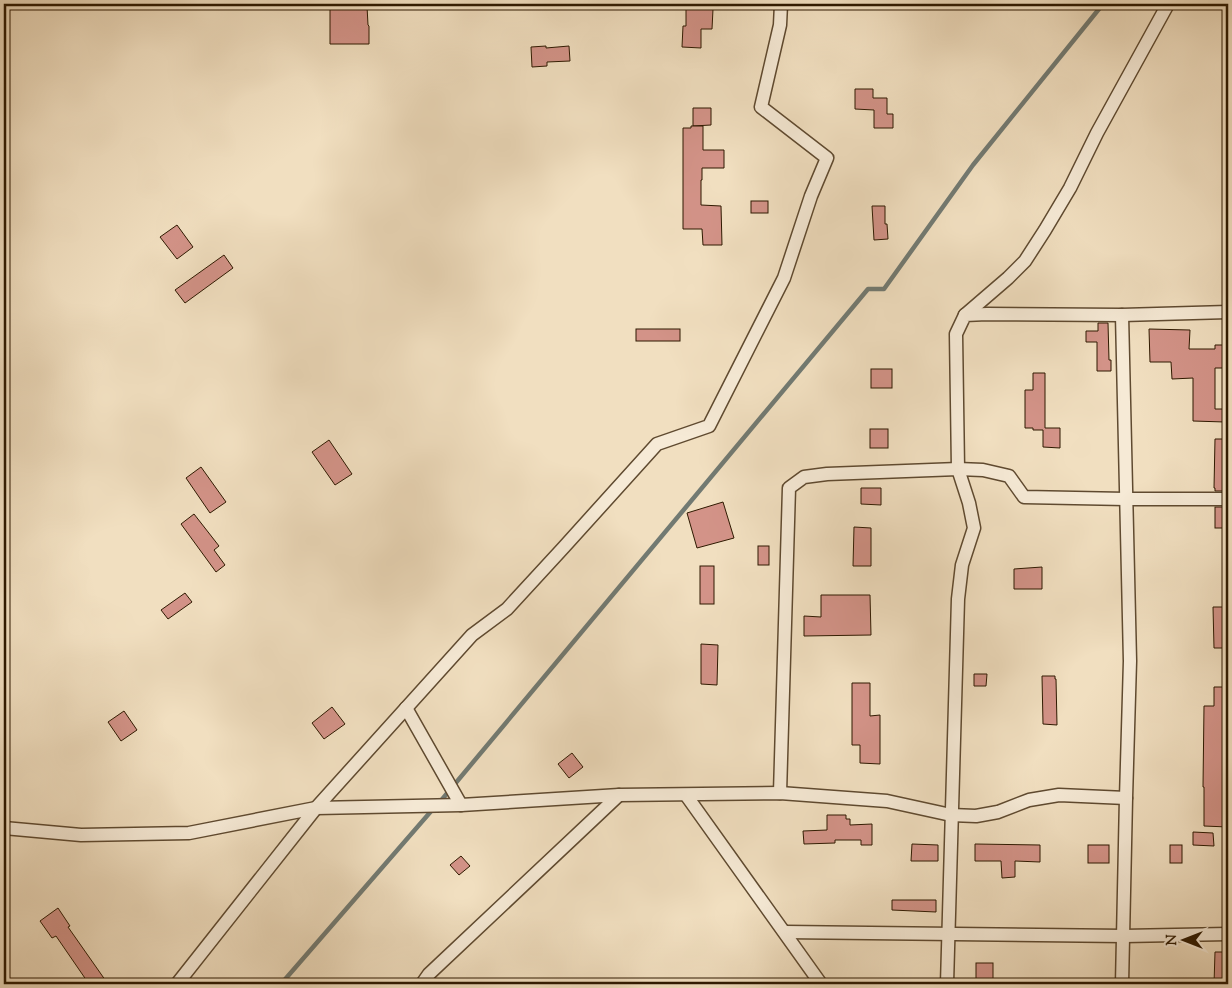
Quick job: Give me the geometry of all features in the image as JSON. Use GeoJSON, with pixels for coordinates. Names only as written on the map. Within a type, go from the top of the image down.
{"type":"FeatureCollection","features":[{"type":"Feature","properties":{"kind":"street"},"geometry":{"type":"LineString","coordinates":[[177,984],[316,808],[472,635],[506,609],[657,444],[709,426],[784,278],[827,158],[761,107],[780,25],[781,4]]}},
{"type":"Feature","properties":{"kind":"street"},"geometry":{"type":"LineString","coordinates":[[947,984],[958,599],[962,565],[974,528],[969,503],[958,468],[956,334],[966,315],[1020,267],[1045,230],[1070,188],[1097,133],[1168,4]]}},
{"type":"Feature","properties":{"kind":"street"},"geometry":{"type":"LineString","coordinates":[[966,315],[1122,315],[1228,312]]}},
{"type":"Feature","properties":{"kind":"street"},"geometry":{"type":"LineString","coordinates":[[1122,315],[1130,661],[1122,984]]}},
{"type":"Feature","properties":{"kind":"street"},"geometry":{"type":"LineString","coordinates":[[780,793],[789,488],[804,477],[827,474],[958,468],[983,470],[1009,476],[1024,497],[1228,499]]}},
{"type":"Feature","properties":{"kind":"street"},"geometry":{"type":"LineString","coordinates":[[406,708],[461,805]]}},
{"type":"Feature","properties":{"kind":"street"},"geometry":{"type":"LineString","coordinates":[[4,828],[81,835],[189,833],[316,808],[461,805],[619,795],[780,793],[887,801],[951,815],[976,816],[998,812],[1029,800],[1059,795],[1126,798]]}},
{"type":"Feature","properties":{"kind":"street"},"geometry":{"type":"LineString","coordinates":[[422,984],[429,974],[619,795]]}},
{"type":"Feature","properties":{"kind":"street"},"geometry":{"type":"LineString","coordinates":[[686,795],[821,984]]}},
{"type":"Feature","properties":{"kind":"street"},"geometry":{"type":"LineString","coordinates":[[785,932],[1124,936],[1228,934]]}},
{"type":"Feature","properties":{"kind":"building"},"geometry":{"type":"Polygon","coordinates":[[[686,4],[702,4],[702,9],[713,9],[712,29],[701,29],[701,48],[682,47],[683,26],[686,26],[686,4]]]}},
{"type":"Feature","properties":{"kind":"building"},"geometry":{"type":"Polygon","coordinates":[[[367,6],[369,44],[330,44],[330,7],[367,6]]]}},
{"type":"Feature","properties":{"kind":"building"},"geometry":{"type":"Polygon","coordinates":[[[546,46],[546,48],[569,46],[570,61],[547,62],[547,66],[532,67],[531,47],[546,46]]]}},
{"type":"Feature","properties":{"kind":"building"},"geometry":{"type":"Polygon","coordinates":[[[855,89],[873,89],[873,98],[887,98],[887,114],[893,114],[893,128],[874,128],[874,110],[855,109],[855,89]]]}},
{"type":"Feature","properties":{"kind":"building"},"geometry":{"type":"Polygon","coordinates":[[[693,108],[711,108],[711,125],[693,126],[693,108]]]}},
{"type":"Feature","properties":{"kind":"building"},"geometry":{"type":"Polygon","coordinates":[[[691,126],[703,126],[703,150],[724,150],[724,168],[702,168],[701,180],[701,205],[721,206],[722,245],[703,245],[702,229],[683,229],[683,128],[691,128],[691,126]]]}},
{"type":"Feature","properties":{"kind":"building"},"geometry":{"type":"Polygon","coordinates":[[[751,201],[768,201],[768,213],[751,213],[751,201]]]}},
{"type":"Feature","properties":{"kind":"building"},"geometry":{"type":"Polygon","coordinates":[[[872,206],[885,206],[885,224],[887,224],[888,239],[874,240],[872,206]]]}},
{"type":"Feature","properties":{"kind":"building"},"geometry":{"type":"Polygon","coordinates":[[[177,225],[193,247],[177,259],[160,237],[177,225]]]}},
{"type":"Feature","properties":{"kind":"building"},"geometry":{"type":"Polygon","coordinates":[[[224,255],[233,268],[185,303],[175,290],[224,255]]]}},
{"type":"Feature","properties":{"kind":"building"},"geometry":{"type":"Polygon","coordinates":[[[1098,323],[1108,323],[1111,371],[1097,371],[1097,342],[1086,342],[1086,331],[1098,331],[1098,323]]]}},
{"type":"Feature","properties":{"kind":"building"},"geometry":{"type":"Polygon","coordinates":[[[636,329],[680,329],[680,341],[636,341],[636,329]]]}},
{"type":"Feature","properties":{"kind":"building"},"geometry":{"type":"Polygon","coordinates":[[[1149,329],[1190,330],[1189,349],[1215,349],[1215,345],[1228,345],[1228,368],[1215,368],[1215,409],[1225,409],[1225,422],[1193,421],[1193,378],[1172,379],[1171,362],[1150,362],[1149,329]]]}},
{"type":"Feature","properties":{"kind":"building"},"geometry":{"type":"Polygon","coordinates":[[[871,369],[892,369],[892,388],[871,388],[871,369]]]}},
{"type":"Feature","properties":{"kind":"building"},"geometry":{"type":"Polygon","coordinates":[[[1033,373],[1045,373],[1045,428],[1060,428],[1060,448],[1043,447],[1043,430],[1025,428],[1025,390],[1033,390],[1033,373]]]}},
{"type":"Feature","properties":{"kind":"building"},"geometry":{"type":"Polygon","coordinates":[[[870,429],[888,429],[888,448],[870,448],[870,429]]]}},
{"type":"Feature","properties":{"kind":"building"},"geometry":{"type":"Polygon","coordinates":[[[1215,439],[1226,439],[1228,491],[1215,491],[1214,488],[1215,439]]]}},
{"type":"Feature","properties":{"kind":"building"},"geometry":{"type":"Polygon","coordinates":[[[329,440],[352,474],[335,485],[312,452],[329,440]]]}},
{"type":"Feature","properties":{"kind":"building"},"geometry":{"type":"Polygon","coordinates":[[[201,467],[226,502],[210,513],[186,478],[201,467]]]}},
{"type":"Feature","properties":{"kind":"building"},"geometry":{"type":"Polygon","coordinates":[[[861,488],[881,488],[881,505],[861,504],[861,488]]]}},
{"type":"Feature","properties":{"kind":"building"},"geometry":{"type":"Polygon","coordinates":[[[723,502],[734,538],[697,548],[687,513],[723,502]]]}},
{"type":"Feature","properties":{"kind":"building"},"geometry":{"type":"Polygon","coordinates":[[[1215,507],[1228,507],[1228,528],[1215,528],[1215,507]]]}},
{"type":"Feature","properties":{"kind":"building"},"geometry":{"type":"Polygon","coordinates":[[[194,514],[219,546],[214,550],[225,565],[216,572],[181,524],[194,514]]]}},
{"type":"Feature","properties":{"kind":"building"},"geometry":{"type":"Polygon","coordinates":[[[854,527],[871,528],[871,566],[853,566],[854,527]]]}},
{"type":"Feature","properties":{"kind":"building"},"geometry":{"type":"Polygon","coordinates":[[[758,546],[769,546],[769,565],[758,565],[758,546]]]}},
{"type":"Feature","properties":{"kind":"building"},"geometry":{"type":"Polygon","coordinates":[[[700,566],[714,566],[714,604],[700,604],[700,566]]]}},
{"type":"Feature","properties":{"kind":"building"},"geometry":{"type":"Polygon","coordinates":[[[1042,567],[1042,589],[1014,589],[1014,569],[1042,567]]]}},
{"type":"Feature","properties":{"kind":"building"},"geometry":{"type":"Polygon","coordinates":[[[185,593],[192,602],[168,619],[161,610],[185,593]]]}},
{"type":"Feature","properties":{"kind":"building"},"geometry":{"type":"Polygon","coordinates":[[[821,595],[870,595],[871,635],[804,636],[804,616],[821,617],[821,595]]]}},
{"type":"Feature","properties":{"kind":"building"},"geometry":{"type":"Polygon","coordinates":[[[1213,607],[1228,607],[1228,648],[1214,648],[1213,607]]]}},
{"type":"Feature","properties":{"kind":"building"},"geometry":{"type":"Polygon","coordinates":[[[701,644],[718,645],[717,685],[701,684],[701,644]]]}},
{"type":"Feature","properties":{"kind":"building"},"geometry":{"type":"Polygon","coordinates":[[[974,674],[987,674],[986,686],[974,686],[974,674]]]}},
{"type":"Feature","properties":{"kind":"building"},"geometry":{"type":"Polygon","coordinates":[[[1042,676],[1055,676],[1056,679],[1057,725],[1043,724],[1042,676]]]}},
{"type":"Feature","properties":{"kind":"building"},"geometry":{"type":"Polygon","coordinates":[[[852,683],[870,683],[870,716],[880,715],[880,764],[860,763],[860,745],[852,745],[852,683]]]}},
{"type":"Feature","properties":{"kind":"building"},"geometry":{"type":"Polygon","coordinates":[[[1214,687],[1228,687],[1228,827],[1204,826],[1204,706],[1214,706],[1214,687]]]}},
{"type":"Feature","properties":{"kind":"building"},"geometry":{"type":"Polygon","coordinates":[[[332,707],[345,724],[324,739],[312,723],[332,707]]]}},
{"type":"Feature","properties":{"kind":"building"},"geometry":{"type":"Polygon","coordinates":[[[124,711],[137,730],[121,741],[108,722],[124,711]]]}},
{"type":"Feature","properties":{"kind":"building"},"geometry":{"type":"Polygon","coordinates":[[[572,753],[583,767],[569,778],[558,764],[572,753]]]}},
{"type":"Feature","properties":{"kind":"building"},"geometry":{"type":"Polygon","coordinates":[[[827,815],[846,815],[846,819],[850,819],[850,825],[872,824],[872,845],[861,845],[861,840],[835,840],[835,843],[804,844],[803,831],[827,830],[827,815]]]}},
{"type":"Feature","properties":{"kind":"building"},"geometry":{"type":"Polygon","coordinates":[[[1193,832],[1213,833],[1214,846],[1193,845],[1193,832]]]}},
{"type":"Feature","properties":{"kind":"building"},"geometry":{"type":"Polygon","coordinates":[[[912,844],[938,845],[938,861],[911,861],[912,844]]]}},
{"type":"Feature","properties":{"kind":"building"},"geometry":{"type":"Polygon","coordinates":[[[975,844],[1040,845],[1040,862],[1015,861],[1015,877],[1002,878],[1001,861],[975,861],[975,844]]]}},
{"type":"Feature","properties":{"kind":"building"},"geometry":{"type":"Polygon","coordinates":[[[1088,845],[1109,845],[1109,863],[1088,863],[1088,845]]]}},
{"type":"Feature","properties":{"kind":"building"},"geometry":{"type":"Polygon","coordinates":[[[1170,845],[1182,845],[1182,863],[1170,863],[1170,845]]]}},
{"type":"Feature","properties":{"kind":"building"},"geometry":{"type":"Polygon","coordinates":[[[461,856],[470,866],[459,875],[450,865],[461,856]]]}},
{"type":"Feature","properties":{"kind":"building"},"geometry":{"type":"Polygon","coordinates":[[[892,900],[936,900],[936,912],[892,910],[892,900]]]}},
{"type":"Feature","properties":{"kind":"building"},"geometry":{"type":"Polygon","coordinates":[[[58,908],[70,926],[68,927],[108,984],[89,984],[56,936],[52,938],[40,921],[58,908]]]}},
{"type":"Feature","properties":{"kind":"building"},"geometry":{"type":"Polygon","coordinates":[[[1215,952],[1228,952],[1228,984],[1214,984],[1215,952]]]}},
{"type":"Feature","properties":{"kind":"building"},"geometry":{"type":"Polygon","coordinates":[[[976,963],[993,963],[993,984],[976,984],[976,963]]]}},
{"type":"Feature","properties":{"kind":"waterway"},"geometry":{"type":"LineString","coordinates":[[439,803],[868,289],[884,289],[973,165],[1103,4]]}},
{"type":"Feature","properties":{"kind":"waterway"},"geometry":{"type":"LineString","coordinates":[[281,984],[433,809]]}}]}
